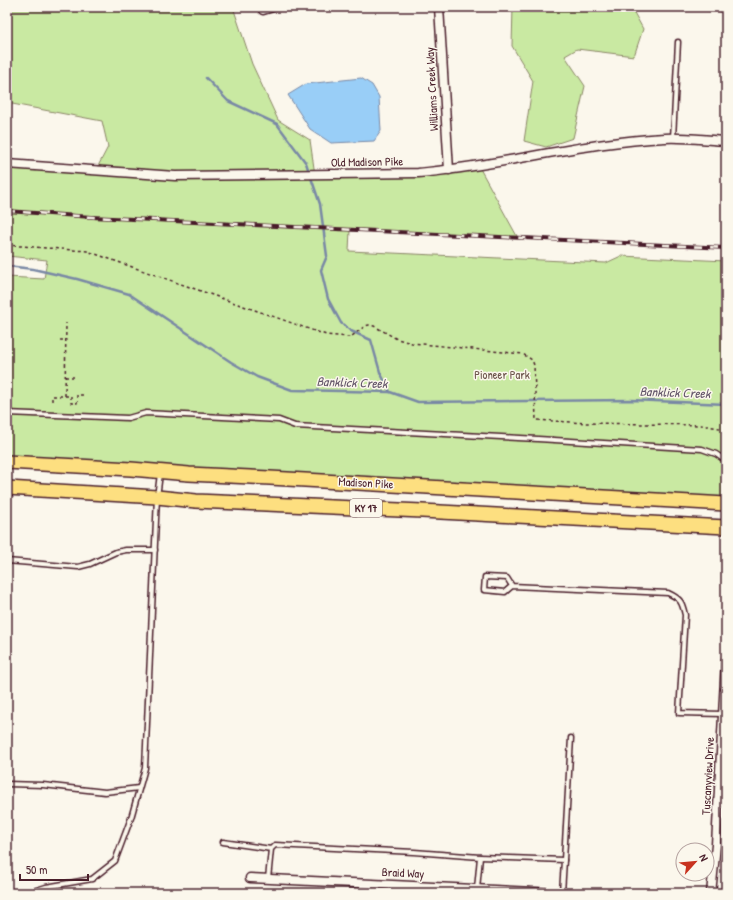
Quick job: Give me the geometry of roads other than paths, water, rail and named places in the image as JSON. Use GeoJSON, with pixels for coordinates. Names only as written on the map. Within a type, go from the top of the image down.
{"type":"FeatureCollection","features":[{"type":"Feature","properties":{"kind":"main road","name":"Madison Pike"},"geometry":{"type":"LineString","coordinates":[[7,462],[726,504]]}},
{"type":"Feature","properties":{"kind":"main road","name":"Madison Pike"},"geometry":{"type":"LineString","coordinates":[[7,488],[157,497],[196,501],[726,527]]}},
{"type":"Feature","properties":{"kind":"street"},"geometry":{"type":"LineString","coordinates":[[263,10],[273,7]]}},
{"type":"Feature","properties":{"kind":"street","name":"Williams Creek Way"},"geometry":{"type":"LineString","coordinates":[[439,7],[449,170]]}},
{"type":"Feature","properties":{"kind":"street","name":"Old Madison Pike"},"geometry":{"type":"LineString","coordinates":[[7,164],[176,176],[418,173],[449,170],[624,141],[673,138],[726,141]]}},
{"type":"Feature","properties":{"kind":"street","name":"Tuscanyview Drive"},"geometry":{"type":"LineString","coordinates":[[711,893],[716,845],[726,660]]}},
{"type":"Feature","properties":{"kind":"street","name":"Braid Way"},"geometry":{"type":"LineString","coordinates":[[250,878],[555,893]]}},
{"type":"Feature","properties":{"kind":"lane"},"geometry":{"type":"LineString","coordinates":[[673,138],[678,42]]}},
{"type":"Feature","properties":{"kind":"lane"},"geometry":{"type":"LineString","coordinates":[[7,414],[128,418],[146,413],[279,420],[295,426],[546,439],[702,450],[716,454],[726,461]]}},
{"type":"Feature","properties":{"kind":"lane"},"geometry":{"type":"LineString","coordinates":[[27,893],[46,887],[92,879],[115,861],[131,818],[145,768],[157,497],[161,472]]}},
{"type":"Feature","properties":{"kind":"lane"},"geometry":{"type":"LineString","coordinates":[[7,562],[78,567],[90,564],[116,552],[126,550],[155,550]]}},
{"type":"Feature","properties":{"kind":"lane"},"geometry":{"type":"LineString","coordinates":[[512,586],[507,578],[485,577],[484,590],[505,592],[512,586],[668,594],[678,598],[683,605],[685,615],[679,713],[723,714]]}},
{"type":"Feature","properties":{"kind":"lane"},"geometry":{"type":"LineString","coordinates":[[562,893],[571,738]]}},
{"type":"Feature","properties":{"kind":"lane"},"geometry":{"type":"LineString","coordinates":[[7,784],[44,785],[105,792],[139,788]]}},
{"type":"Feature","properties":{"kind":"lane"},"geometry":{"type":"LineString","coordinates":[[223,842],[271,849]]}},
{"type":"Feature","properties":{"kind":"lane"},"geometry":{"type":"LineString","coordinates":[[268,879],[271,849],[275,845],[480,857],[564,860]]}},
{"type":"Feature","properties":{"kind":"lane"},"geometry":{"type":"LineString","coordinates":[[477,889],[480,857]]}},
{"type":"Feature","properties":{"kind":"water"},"geometry":{"type":"Polygon","coordinates":[[[361,78],[372,85],[379,97],[381,131],[374,141],[331,143],[310,129],[288,95],[306,84],[361,78]]]}},
{"type":"Feature","properties":{"kind":"waterway"},"geometry":{"type":"LineString","coordinates":[[206,78],[228,101],[277,124],[306,163],[320,204],[327,256],[321,270],[328,299],[341,323],[351,331],[371,340],[380,372],[390,392]]}},
{"type":"Feature","properties":{"kind":"waterway","name":"Banklick Creek"},"geometry":{"type":"LineString","coordinates":[[7,266],[33,269],[77,279],[129,294],[231,362],[257,377],[292,390],[390,392],[418,402],[631,400],[726,404]]}},
{"type":"Feature","properties":{"kind":"railway"},"geometry":{"type":"LineString","coordinates":[[7,211],[92,217],[726,248]]}},
{"type":"Feature","properties":{"kind":"park label","name":"Pioneer Park"},"geometry":{"type":"Point","coordinates":[502,375]}}]}
